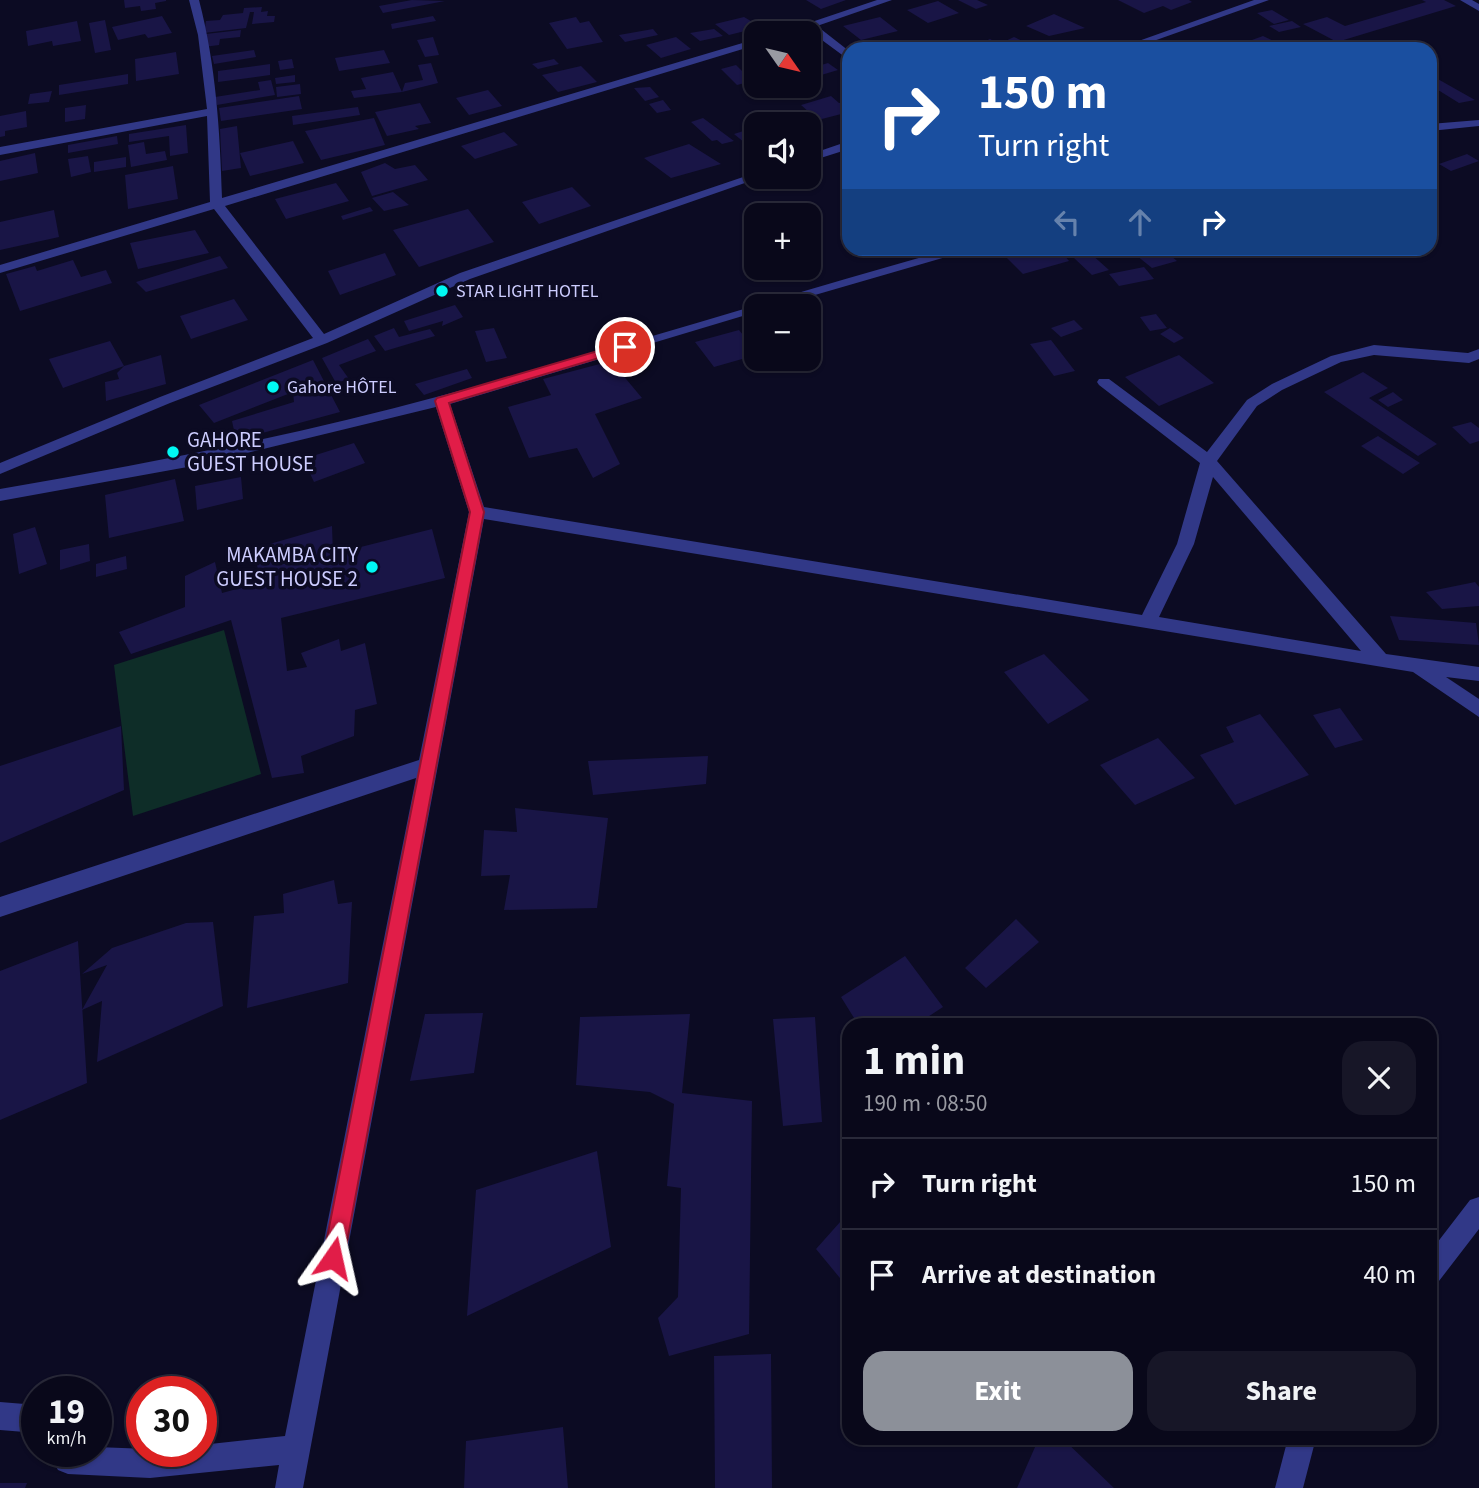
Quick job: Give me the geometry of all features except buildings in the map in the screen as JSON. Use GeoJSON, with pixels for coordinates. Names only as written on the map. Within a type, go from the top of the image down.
{"type":"FeatureCollection","features":[{"type":"Feature","properties":{"kind":"street"},"geometry":{"type":"LineString","coordinates":[[194,0],[203,35],[213,111],[216,204],[322,340]]}},
{"type":"Feature","properties":{"kind":"street"},"geometry":{"type":"LineString","coordinates":[[821,21],[887,0]]}},
{"type":"Feature","properties":{"kind":"street"},"geometry":{"type":"LineString","coordinates":[[1141,42],[1264,0]]}},
{"type":"Feature","properties":{"kind":"street"},"geometry":{"type":"LineString","coordinates":[[1465,0],[1479,8]]}},
{"type":"Feature","properties":{"kind":"street"},"geometry":{"type":"LineString","coordinates":[[821,34],[842,51]]}},
{"type":"Feature","properties":{"kind":"street"},"geometry":{"type":"LineString","coordinates":[[0,269],[744,46]]}},
{"type":"Feature","properties":{"kind":"street"},"geometry":{"type":"LineString","coordinates":[[0,151],[213,111]]}},
{"type":"Feature","properties":{"kind":"street"},"geometry":{"type":"LineString","coordinates":[[1437,127],[1479,123]]}},
{"type":"Feature","properties":{"kind":"street"},"geometry":{"type":"LineString","coordinates":[[821,155],[842,147]]}},
{"type":"Feature","properties":{"kind":"street"},"geometry":{"type":"LineString","coordinates":[[0,469],[165,400],[322,340],[465,276],[744,181]]}},
{"type":"Feature","properties":{"kind":"street"},"geometry":{"type":"LineString","coordinates":[[805,294],[942,256]]}},
{"type":"Feature","properties":{"kind":"street"},"geometry":{"type":"LineString","coordinates":[[0,495],[193,461],[442,401],[744,312]]}},
{"type":"Feature","properties":{"kind":"street"},"geometry":{"type":"LineString","coordinates":[[1147,622],[1169,586],[1197,517],[1208,461],[1252,403],[1277,387],[1336,359],[1374,350],[1469,358],[1479,354]]}},
{"type":"Feature","properties":{"kind":"street"},"geometry":{"type":"LineString","coordinates":[[1104,382],[1208,461],[1381,661]]}},
{"type":"Feature","properties":{"kind":"street"},"geometry":{"type":"LineString","coordinates":[[289,1488],[477,512],[442,401]]}},
{"type":"Feature","properties":{"kind":"street"},"geometry":{"type":"LineString","coordinates":[[477,512],[1416,667],[1479,674]]}},
{"type":"Feature","properties":{"kind":"street"},"geometry":{"type":"LineString","coordinates":[[1416,667],[1479,709]]}},
{"type":"Feature","properties":{"kind":"street"},"geometry":{"type":"LineString","coordinates":[[0,907],[428,766]]}},
{"type":"Feature","properties":{"kind":"street"},"geometry":{"type":"LineString","coordinates":[[1437,1263],[1479,1209]]}},
{"type":"Feature","properties":{"kind":"street"},"geometry":{"type":"LineString","coordinates":[[0,1416],[21,1418]]}},
{"type":"Feature","properties":{"kind":"street"},"geometry":{"type":"LineString","coordinates":[[1289,1488],[1300,1445]]}},
{"type":"Feature","properties":{"kind":"street"},"geometry":{"type":"LineString","coordinates":[[112,1462],[150,1464],[296,1449]]}},
{"type":"Feature","properties":{"kind":"green space"},"geometry":{"type":"Polygon","coordinates":[[[224,630],[261,774],[133,816],[114,665],[224,630]]]}},
{"type":"Feature","properties":{"kind":"place","name":"STAR LIGHT HOTEL"},"geometry":{"type":"Point","coordinates":[442,291]}},
{"type":"Feature","properties":{"kind":"place","name":"Gahore HÔTEL"},"geometry":{"type":"Point","coordinates":[273,387]}},
{"type":"Feature","properties":{"kind":"place","name":"GAHORE GUEST HOUSE"},"geometry":{"type":"Point","coordinates":[173,452]}},
{"type":"Feature","properties":{"kind":"place","name":"MAKAMBA CITY GUEST HOUSE 2"},"geometry":{"type":"Point","coordinates":[372,567]}},
{"type":"Feature","properties":{"kind":"route"},"geometry":{"type":"LineString","coordinates":[[333,1258],[477,512],[442,401],[625,347]]}}]}
